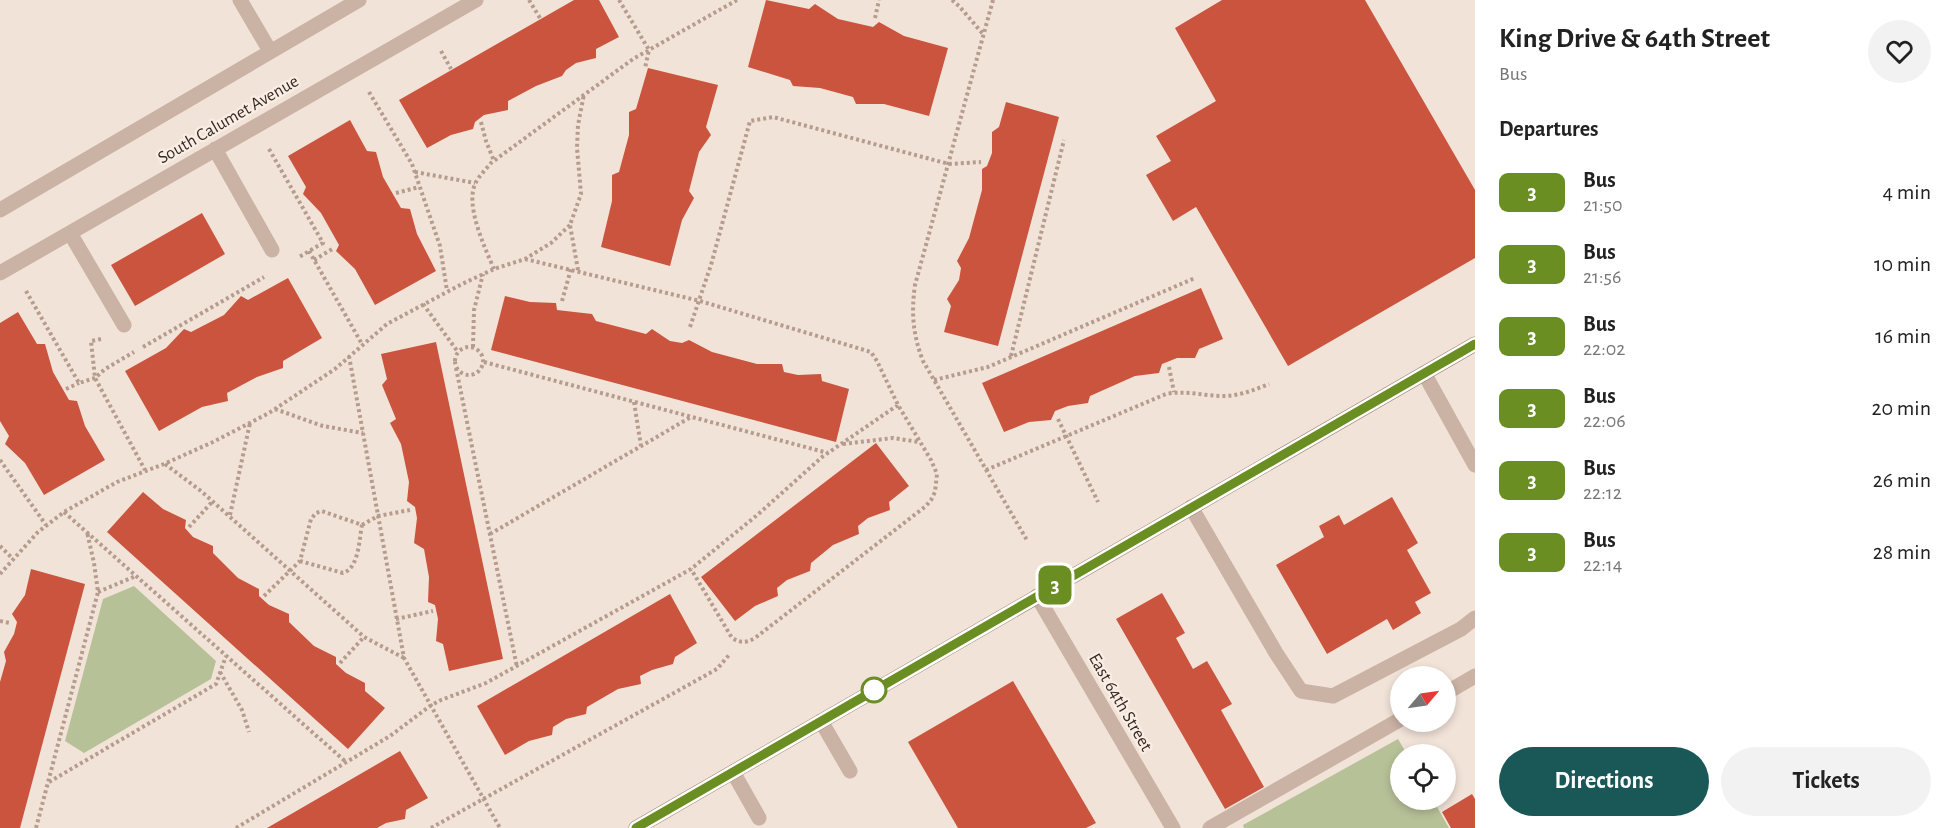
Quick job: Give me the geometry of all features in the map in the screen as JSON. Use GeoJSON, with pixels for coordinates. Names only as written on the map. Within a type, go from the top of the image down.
{"type":"FeatureCollection","features":[{"type":"Feature","properties":{"kind":"main road"},"geometry":{"type":"LineString","coordinates":[[636,828],[1475,344]]}},
{"type":"Feature","properties":{"kind":"street"},"geometry":{"type":"LineString","coordinates":[[240,0],[270,51]]}},
{"type":"Feature","properties":{"kind":"street"},"geometry":{"type":"LineString","coordinates":[[0,210],[359,0]]}},
{"type":"Feature","properties":{"kind":"street","name":"South Calumet Avenue"},"geometry":{"type":"LineString","coordinates":[[0,273],[476,0]]}},
{"type":"Feature","properties":{"kind":"street"},"geometry":{"type":"LineString","coordinates":[[215,149],[272,250]]}},
{"type":"Feature","properties":{"kind":"street"},"geometry":{"type":"LineString","coordinates":[[70,233],[124,325]]}},
{"type":"Feature","properties":{"kind":"street"},"geometry":{"type":"LineString","coordinates":[[1424,373],[1475,465]]}},
{"type":"Feature","properties":{"kind":"street"},"geometry":{"type":"LineString","coordinates":[[1191,507],[1275,653],[1301,691],[1333,696],[1461,628],[1475,618]]}},
{"type":"Feature","properties":{"kind":"street","name":"East 64th Street"},"geometry":{"type":"LineString","coordinates":[[1037,596],[1173,828]]}},
{"type":"Feature","properties":{"kind":"street"},"geometry":{"type":"LineString","coordinates":[[1456,687],[1475,676]]}},
{"type":"Feature","properties":{"kind":"street"},"geometry":{"type":"LineString","coordinates":[[821,721],[850,771]]}},
{"type":"Feature","properties":{"kind":"street"},"geometry":{"type":"LineString","coordinates":[[1210,828],[1390,724]]}},
{"type":"Feature","properties":{"kind":"street"},"geometry":{"type":"LineString","coordinates":[[733,772],[759,818]]}},
{"type":"Feature","properties":{"kind":"path"},"geometry":{"type":"LineString","coordinates":[[529,0],[540,18]]}},
{"type":"Feature","properties":{"kind":"path"},"geometry":{"type":"LineString","coordinates":[[619,0],[649,50],[645,68]]}},
{"type":"Feature","properties":{"kind":"path"},"geometry":{"type":"LineString","coordinates":[[494,269],[482,241],[474,211],[475,183],[494,161],[633,59],[737,0]]}},
{"type":"Feature","properties":{"kind":"path"},"geometry":{"type":"LineString","coordinates":[[875,18],[879,0]]}},
{"type":"Feature","properties":{"kind":"path"},"geometry":{"type":"LineString","coordinates":[[952,0],[983,34]]}},
{"type":"Feature","properties":{"kind":"path"},"geometry":{"type":"LineString","coordinates":[[993,0],[915,285],[912,323],[923,361],[1028,542]]}},
{"type":"Feature","properties":{"kind":"path"},"geometry":{"type":"LineString","coordinates":[[440,50],[451,69]]}},
{"type":"Feature","properties":{"kind":"path"},"geometry":{"type":"LineString","coordinates":[[369,92],[412,164],[440,246],[447,291]]}},
{"type":"Feature","properties":{"kind":"path"},"geometry":{"type":"LineString","coordinates":[[0,574],[12,558],[46,525],[96,492],[164,464],[251,423],[335,369],[387,324],[447,291],[494,269],[525,259],[551,243],[570,225],[581,194],[577,148],[578,125],[584,94]]}},
{"type":"Feature","properties":{"kind":"path"},"geometry":{"type":"LineString","coordinates":[[690,327],[711,265],[750,121],[773,117],[949,164],[981,162]]}},
{"type":"Feature","properties":{"kind":"path"},"geometry":{"type":"LineString","coordinates":[[481,122],[494,161]]}},
{"type":"Feature","properties":{"kind":"path"},"geometry":{"type":"LineString","coordinates":[[1011,356],[1064,140]]}},
{"type":"Feature","properties":{"kind":"path"},"geometry":{"type":"LineString","coordinates":[[269,149],[323,243],[298,257]]}},
{"type":"Feature","properties":{"kind":"path"},"geometry":{"type":"LineString","coordinates":[[415,172],[475,183]]}},
{"type":"Feature","properties":{"kind":"path"},"geometry":{"type":"LineString","coordinates":[[396,193],[419,187]]}},
{"type":"Feature","properties":{"kind":"path"},"geometry":{"type":"LineString","coordinates":[[570,225],[578,270]]}},
{"type":"Feature","properties":{"kind":"path"},"geometry":{"type":"LineString","coordinates":[[314,260],[334,248]]}},
{"type":"Feature","properties":{"kind":"path"},"geometry":{"type":"LineString","coordinates":[[309,252],[362,345]]}},
{"type":"Feature","properties":{"kind":"path"},"geometry":{"type":"LineString","coordinates":[[525,259],[700,301],[871,352],[878,360],[898,405],[937,474],[932,500],[748,642],[739,642],[732,638],[691,569]]}},
{"type":"Feature","properties":{"kind":"path"},"geometry":{"type":"LineString","coordinates":[[562,301],[571,269]]}},
{"type":"Feature","properties":{"kind":"path"},"geometry":{"type":"LineString","coordinates":[[473,347],[474,310],[483,274]]}},
{"type":"Feature","properties":{"kind":"path"},"geometry":{"type":"LineString","coordinates":[[66,390],[95,378],[105,369],[268,275]]}},
{"type":"Feature","properties":{"kind":"path"},"geometry":{"type":"LineString","coordinates":[[934,380],[988,367],[1195,279]]}},
{"type":"Feature","properties":{"kind":"path"},"geometry":{"type":"LineString","coordinates":[[26,291],[79,383]]}},
{"type":"Feature","properties":{"kind":"path"},"geometry":{"type":"LineString","coordinates":[[423,304],[458,352]]}},
{"type":"Feature","properties":{"kind":"path"},"geometry":{"type":"LineString","coordinates":[[91,341],[95,378],[145,470]]}},
{"type":"Feature","properties":{"kind":"path"},"geometry":{"type":"LineString","coordinates":[[456,368],[463,374],[472,375],[480,371],[484,362],[481,352],[473,347],[464,347],[455,358],[456,368],[517,667]]}},
{"type":"Feature","properties":{"kind":"path"},"geometry":{"type":"LineString","coordinates":[[349,356],[404,658],[500,828]]}},
{"type":"Feature","properties":{"kind":"path"},"geometry":{"type":"LineString","coordinates":[[484,362],[828,453]]}},
{"type":"Feature","properties":{"kind":"path"},"geometry":{"type":"LineString","coordinates":[[1169,367],[1174,392]]}},
{"type":"Feature","properties":{"kind":"path"},"geometry":{"type":"LineString","coordinates":[[986,471],[1166,394],[1174,392],[1224,396],[1244,393],[1269,384]]}},
{"type":"Feature","properties":{"kind":"path"},"geometry":{"type":"LineString","coordinates":[[634,402],[641,446]]}},
{"type":"Feature","properties":{"kind":"path"},"geometry":{"type":"LineString","coordinates":[[236,828],[390,736],[430,706],[486,683],[517,667],[691,569],[828,453],[898,405]]}},
{"type":"Feature","properties":{"kind":"path"},"geometry":{"type":"LineString","coordinates":[[275,409],[323,426],[363,433]]}},
{"type":"Feature","properties":{"kind":"path"},"geometry":{"type":"LineString","coordinates":[[490,534],[692,417]]}},
{"type":"Feature","properties":{"kind":"path"},"geometry":{"type":"LineString","coordinates":[[1058,418],[1098,502]]}},
{"type":"Feature","properties":{"kind":"path"},"geometry":{"type":"LineString","coordinates":[[230,516],[251,423]]}},
{"type":"Feature","properties":{"kind":"path"},"geometry":{"type":"LineString","coordinates":[[841,444],[893,438],[920,442]]}},
{"type":"Feature","properties":{"kind":"path"},"geometry":{"type":"LineString","coordinates":[[0,460],[46,525]]}},
{"type":"Feature","properties":{"kind":"path"},"geometry":{"type":"LineString","coordinates":[[164,464],[213,501],[364,637],[404,658]]}},
{"type":"Feature","properties":{"kind":"path"},"geometry":{"type":"LineString","coordinates":[[189,526],[213,501]]}},
{"type":"Feature","properties":{"kind":"path"},"geometry":{"type":"LineString","coordinates":[[300,561],[343,573],[350,571],[362,525],[378,516],[410,510]]}},
{"type":"Feature","properties":{"kind":"path"},"geometry":{"type":"LineString","coordinates":[[264,596],[300,561],[311,519],[316,513],[322,511],[362,525]]}},
{"type":"Feature","properties":{"kind":"path"},"geometry":{"type":"LineString","coordinates":[[64,512],[346,762]]}},
{"type":"Feature","properties":{"kind":"path"},"geometry":{"type":"LineString","coordinates":[[36,828],[98,592],[87,532]]}},
{"type":"Feature","properties":{"kind":"path"},"geometry":{"type":"LineString","coordinates":[[0,546],[12,558]]}},
{"type":"Feature","properties":{"kind":"path"},"geometry":{"type":"LineString","coordinates":[[98,592],[136,576]]}},
{"type":"Feature","properties":{"kind":"path"},"geometry":{"type":"LineString","coordinates":[[396,619],[433,611]]}},
{"type":"Feature","properties":{"kind":"path"},"geometry":{"type":"LineString","coordinates":[[0,621],[10,623]]}},
{"type":"Feature","properties":{"kind":"path"},"geometry":{"type":"LineString","coordinates":[[340,663],[364,637]]}},
{"type":"Feature","properties":{"kind":"path"},"geometry":{"type":"LineString","coordinates":[[431,828],[717,669],[729,655]]}},
{"type":"Feature","properties":{"kind":"path"},"geometry":{"type":"LineString","coordinates":[[48,782],[216,684],[226,656]]}},
{"type":"Feature","properties":{"kind":"path"},"geometry":{"type":"LineString","coordinates":[[220,671],[242,710],[249,732]]}},
{"type":"Feature","properties":{"kind":"green space"},"geometry":{"type":"Polygon","coordinates":[[[134,586],[216,661],[211,679],[84,753],[65,741],[103,599],[134,586]]]}},
{"type":"Feature","properties":{"kind":"green space"},"geometry":{"type":"Polygon","coordinates":[[[1398,739],[1401,744],[1390,744],[1390,810],[1439,810],[1449,828],[1244,828],[1243,825],[1398,739]]]}},
{"type":"Feature","properties":{"kind":"building"},"geometry":{"type":"Polygon","coordinates":[[[574,0],[599,0],[619,37],[596,49],[596,58],[576,63],[562,76],[536,86],[508,101],[508,110],[484,115],[475,122],[473,129],[451,135],[427,148],[399,100],[574,0]]]}},
{"type":"Feature","properties":{"kind":"building"},"geometry":{"type":"Polygon","coordinates":[[[766,0],[809,9],[815,4],[838,19],[873,27],[879,22],[904,36],[948,48],[929,116],[884,104],[856,104],[853,97],[820,88],[793,86],[790,80],[748,67],[766,0]]]}},
{"type":"Feature","properties":{"kind":"building"},"geometry":{"type":"Polygon","coordinates":[[[1222,0],[1365,0],[1475,190],[1475,258],[1288,366],[1196,207],[1173,221],[1146,175],[1171,161],[1156,136],[1216,101],[1175,28],[1222,0]]]}},
{"type":"Feature","properties":{"kind":"building"},"geometry":{"type":"Polygon","coordinates":[[[648,68],[718,85],[706,127],[711,135],[699,152],[689,191],[694,198],[682,220],[670,266],[601,247],[612,201],[612,175],[619,172],[629,135],[629,112],[636,109],[648,68]]]}},
{"type":"Feature","properties":{"kind":"building"},"geometry":{"type":"Polygon","coordinates":[[[1006,102],[1059,117],[998,346],[944,332],[951,306],[947,299],[959,280],[961,268],[957,261],[969,238],[982,190],[982,169],[987,166],[992,153],[992,132],[999,127],[1006,102]]]}},
{"type":"Feature","properties":{"kind":"building"},"geometry":{"type":"Polygon","coordinates":[[[350,120],[367,151],[376,152],[383,177],[401,208],[410,209],[417,234],[436,271],[375,305],[355,269],[336,251],[339,245],[321,213],[303,194],[306,187],[288,156],[350,120]]]}},
{"type":"Feature","properties":{"kind":"building"},"geometry":{"type":"Polygon","coordinates":[[[202,213],[225,254],[135,306],[111,265],[202,213]]]}},
{"type":"Feature","properties":{"kind":"building"},"geometry":{"type":"Polygon","coordinates":[[[288,278],[322,338],[283,361],[283,368],[257,377],[227,393],[228,401],[202,407],[159,431],[125,371],[166,348],[184,329],[191,332],[224,315],[241,296],[248,300],[288,278]]]}},
{"type":"Feature","properties":{"kind":"building"},"geometry":{"type":"Polygon","coordinates":[[[1201,288],[1223,339],[1199,349],[1195,358],[1177,358],[1162,364],[1159,373],[1135,376],[1090,396],[1088,403],[1055,411],[1051,420],[1029,422],[1004,432],[982,383],[1201,288]]]}},
{"type":"Feature","properties":{"kind":"building"},"geometry":{"type":"Polygon","coordinates":[[[505,296],[530,302],[556,303],[557,310],[592,314],[596,321],[646,334],[652,329],[670,341],[682,343],[689,340],[712,352],[757,364],[782,364],[784,372],[798,375],[821,374],[822,381],[849,389],[836,442],[491,350],[505,296]]]}},
{"type":"Feature","properties":{"kind":"building"},"geometry":{"type":"Polygon","coordinates":[[[18,312],[37,344],[45,344],[53,372],[69,400],[77,401],[85,426],[105,460],[44,495],[25,463],[5,444],[9,436],[0,421],[0,323],[18,312]]]}},
{"type":"Feature","properties":{"kind":"building"},"geometry":{"type":"Polygon","coordinates":[[[436,342],[503,659],[449,671],[443,644],[436,641],[438,619],[435,605],[428,602],[429,577],[424,549],[414,543],[417,518],[415,507],[407,501],[409,482],[401,444],[390,423],[396,419],[382,385],[387,379],[381,354],[436,342]]]}},
{"type":"Feature","properties":{"kind":"building"},"geometry":{"type":"Polygon","coordinates":[[[876,443],[909,486],[889,502],[890,510],[868,518],[858,526],[859,534],[833,545],[811,563],[810,571],[787,580],[777,588],[778,596],[755,606],[735,621],[701,577],[876,443]]]}},
{"type":"Feature","properties":{"kind":"building"},"geometry":{"type":"Polygon","coordinates":[[[143,492],[163,509],[186,520],[185,528],[193,537],[213,546],[213,553],[238,578],[259,589],[259,596],[269,605],[289,614],[289,622],[314,646],[336,657],[336,664],[346,673],[365,683],[365,691],[385,708],[348,749],[107,532],[143,492]]]}},
{"type":"Feature","properties":{"kind":"building"},"geometry":{"type":"Polygon","coordinates":[[[1392,497],[1418,543],[1407,550],[1431,593],[1415,602],[1421,613],[1393,630],[1387,619],[1327,654],[1276,565],[1324,537],[1319,526],[1339,515],[1344,525],[1392,497]]]}},
{"type":"Feature","properties":{"kind":"building"},"geometry":{"type":"Polygon","coordinates":[[[31,569],[85,584],[20,828],[0,828],[0,682],[6,661],[4,652],[14,634],[17,622],[12,614],[25,595],[31,569]]]}},
{"type":"Feature","properties":{"kind":"building"},"geometry":{"type":"Polygon","coordinates":[[[1162,593],[1185,633],[1176,638],[1193,669],[1207,661],[1232,704],[1221,710],[1264,787],[1225,809],[1116,619],[1162,593]]]}},
{"type":"Feature","properties":{"kind":"building"},"geometry":{"type":"Polygon","coordinates":[[[670,594],[697,643],[675,657],[673,664],[640,676],[641,684],[618,689],[587,707],[586,714],[566,719],[553,727],[552,735],[529,741],[505,755],[477,706],[670,594]]]}},
{"type":"Feature","properties":{"kind":"building"},"geometry":{"type":"Polygon","coordinates":[[[1013,681],[1096,823],[1086,828],[958,828],[908,742],[1013,681]]]}},
{"type":"Feature","properties":{"kind":"building"},"geometry":{"type":"Polygon","coordinates":[[[400,751],[428,798],[406,810],[405,819],[386,823],[377,828],[267,828],[400,751]]]}},
{"type":"Feature","properties":{"kind":"building"},"geometry":{"type":"Polygon","coordinates":[[[1472,794],[1475,799],[1475,828],[1451,828],[1442,812],[1456,810],[1456,804],[1472,794]]]}},
{"type":"Feature","properties":{"kind":"bus line","name":"3"},"geometry":{"type":"LineString","coordinates":[[636,828],[1475,344]]}}]}
